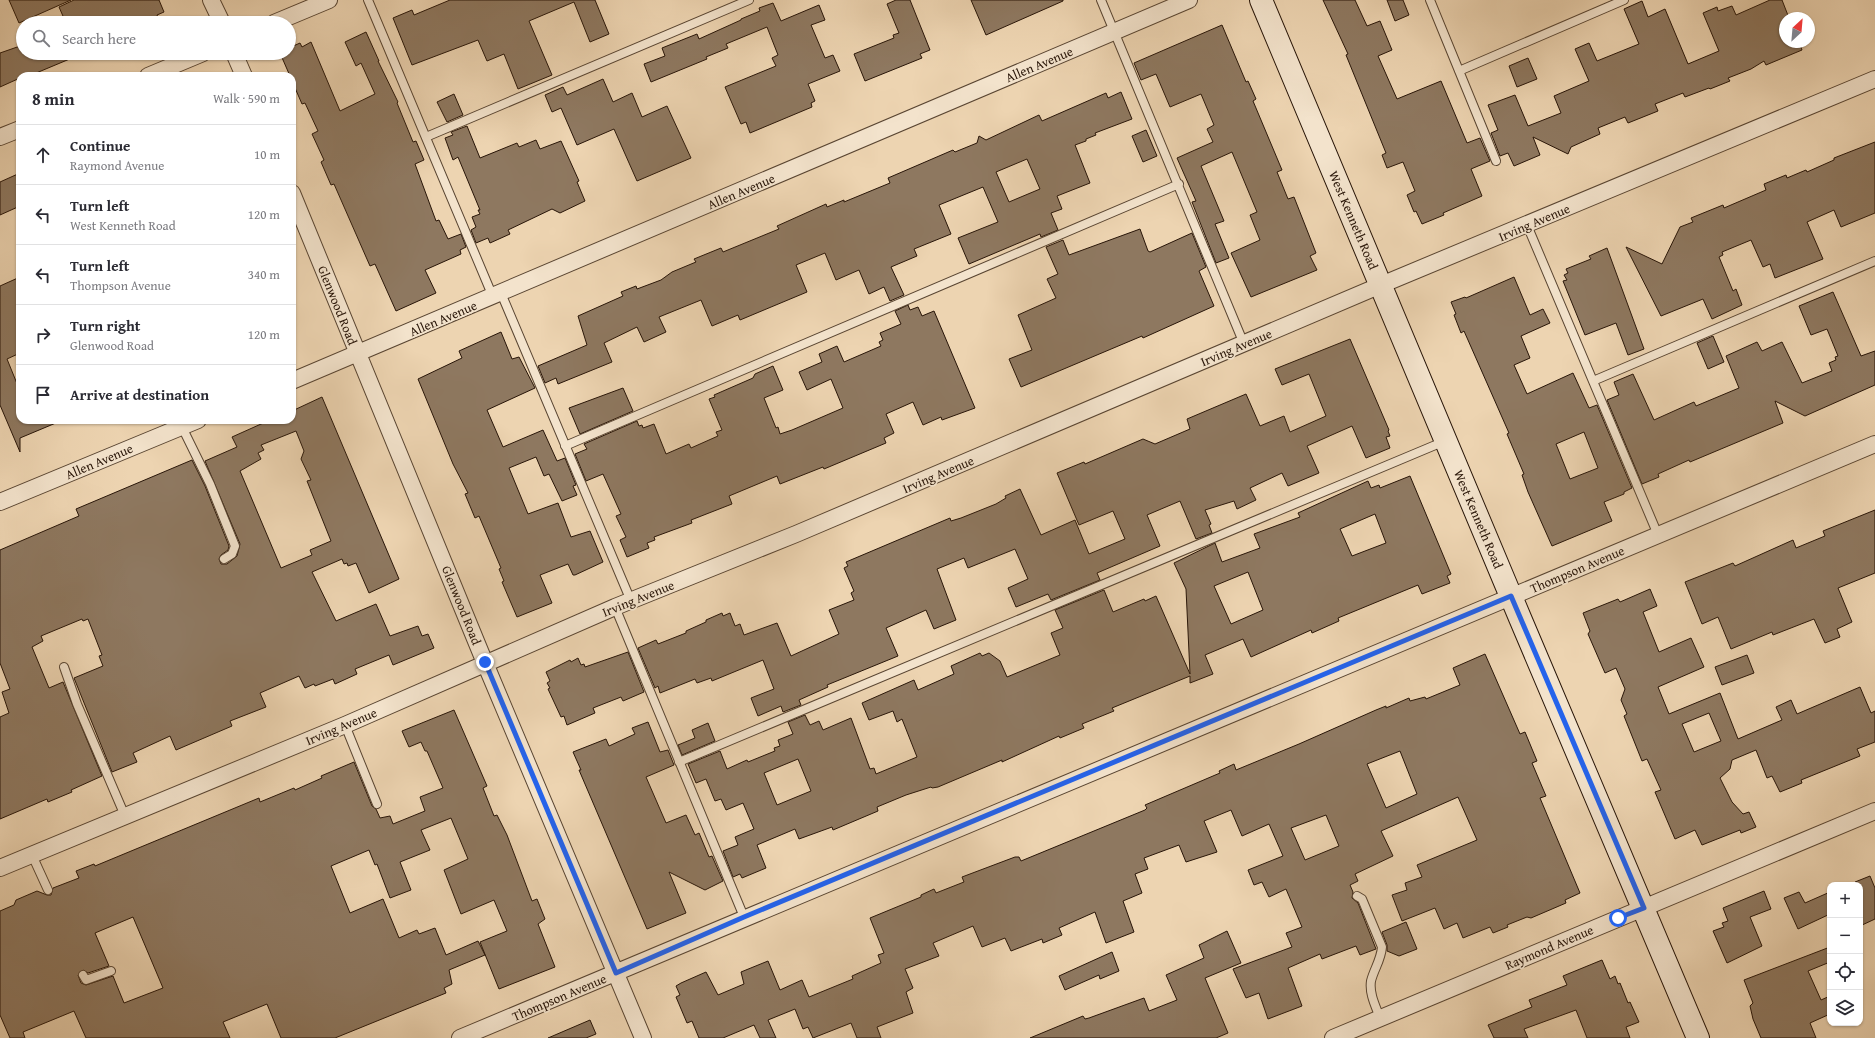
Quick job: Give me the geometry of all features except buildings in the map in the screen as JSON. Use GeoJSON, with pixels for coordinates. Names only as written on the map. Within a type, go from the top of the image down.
{"type":"FeatureCollection","features":[{"type":"Feature","properties":{"kind":"street"},"geometry":{"type":"LineString","coordinates":[[211,0],[219,16]]}},
{"type":"Feature","properties":{"kind":"street"},"geometry":{"type":"LineString","coordinates":[[291,16],[329,0]]}},
{"type":"Feature","properties":{"kind":"street","name":"Allen Avenue"},"geometry":{"type":"LineString","coordinates":[[296,379],[1189,0]]}},
{"type":"Feature","properties":{"kind":"street","name":"West Kenneth Road"},"geometry":{"type":"LineString","coordinates":[[1262,0],[1511,596],[1698,1038]]}},
{"type":"Feature","properties":{"kind":"street"},"geometry":{"type":"LineString","coordinates":[[158,72],[186,60]]}},
{"type":"Feature","properties":{"kind":"street"},"geometry":{"type":"LineString","coordinates":[[237,60],[242,72]]}},
{"type":"Feature","properties":{"kind":"street","name":"Irving Avenue"},"geometry":{"type":"LineString","coordinates":[[0,868],[345,725],[485,662],[615,607],[796,534],[1381,285],[1875,79]]}},
{"type":"Feature","properties":{"kind":"street"},"geometry":{"type":"LineString","coordinates":[[0,137],[16,131]]}},
{"type":"Feature","properties":{"kind":"street","name":"Glenwood Road"},"geometry":{"type":"LineString","coordinates":[[296,203],[485,662],[643,1038]]}},
{"type":"Feature","properties":{"kind":"street","name":"Allen Avenue"},"geometry":{"type":"LineString","coordinates":[[0,502],[189,424]]}},
{"type":"Feature","properties":{"kind":"street","name":"Thompson Avenue"},"geometry":{"type":"LineString","coordinates":[[460,1038],[616,973],[744,917],[1875,444]]}},
{"type":"Feature","properties":{"kind":"street","name":"Raymond Avenue"},"geometry":{"type":"LineString","coordinates":[[1333,1038],[1875,811]]}},
{"type":"Feature","properties":{"kind":"lane"},"geometry":{"type":"LineString","coordinates":[[368,0],[426,137],[565,446],[631,601]]}},
{"type":"Feature","properties":{"kind":"lane"},"geometry":{"type":"LineString","coordinates":[[426,137],[749,0]]}},
{"type":"Feature","properties":{"kind":"lane"},"geometry":{"type":"LineString","coordinates":[[1101,0],[1179,184],[1244,344]]}},
{"type":"Feature","properties":{"kind":"lane"},"geometry":{"type":"LineString","coordinates":[[1430,0],[1496,160]]}},
{"type":"Feature","properties":{"kind":"lane"},"geometry":{"type":"LineString","coordinates":[[1459,71],[1624,0]]}},
{"type":"Feature","properties":{"kind":"lane"},"geometry":{"type":"LineString","coordinates":[[565,446],[1179,184]]}},
{"type":"Feature","properties":{"kind":"lane"},"geometry":{"type":"LineString","coordinates":[[1527,225],[1658,535]]}},
{"type":"Feature","properties":{"kind":"lane"},"geometry":{"type":"LineString","coordinates":[[1593,380],[1875,262]]}},
{"type":"Feature","properties":{"kind":"lane"},"geometry":{"type":"LineString","coordinates":[[182,427],[210,484],[235,546],[232,554],[224,559]]}},
{"type":"Feature","properties":{"kind":"lane"},"geometry":{"type":"LineString","coordinates":[[679,762],[1446,440]]}},
{"type":"Feature","properties":{"kind":"lane"},"geometry":{"type":"LineString","coordinates":[[615,607],[744,917]]}},
{"type":"Feature","properties":{"kind":"lane"},"geometry":{"type":"LineString","coordinates":[[64,667],[77,704],[125,816]]}},
{"type":"Feature","properties":{"kind":"lane"},"geometry":{"type":"LineString","coordinates":[[345,725],[377,804]]}},
{"type":"Feature","properties":{"kind":"lane"},"geometry":{"type":"LineString","coordinates":[[32,855],[48,890]]}},
{"type":"Feature","properties":{"kind":"lane"},"geometry":{"type":"LineString","coordinates":[[1357,896],[1362,899],[1382,947],[1371,981],[1371,989],[1380,1018]]}},
{"type":"Feature","properties":{"kind":"lane"},"geometry":{"type":"LineString","coordinates":[[82,975],[86,980],[111,971]]}},
{"type":"Feature","properties":{"kind":"route"},"geometry":{"type":"LineString","coordinates":[[485,662],[616,973],[744,917],[1511,596],[1644,908],[1618,918]]}}]}
